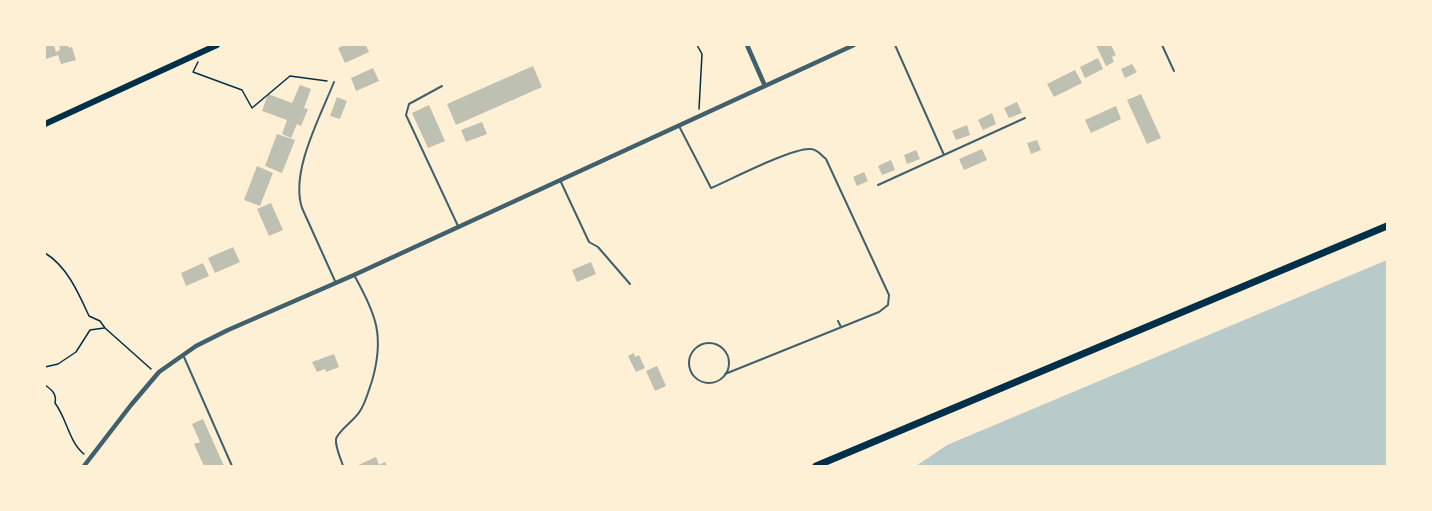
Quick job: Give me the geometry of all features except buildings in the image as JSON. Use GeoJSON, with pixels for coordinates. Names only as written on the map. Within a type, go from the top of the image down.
{"type":"FeatureCollection","features":[{"type":"Feature","properties":{"kind":"main road"},"geometry":{"type":"LineString","coordinates":[[45,124],[217,45]]}},
{"type":"Feature","properties":{"kind":"main road"},"geometry":{"type":"LineString","coordinates":[[816,466],[1387,226]]}},
{"type":"Feature","properties":{"kind":"street"},"geometry":{"type":"LineString","coordinates":[[747,45],[765,86]]}},
{"type":"Feature","properties":{"kind":"street"},"geometry":{"type":"LineString","coordinates":[[84,466],[159,372],[183,354],[228,330],[354,275],[854,45]]}},
{"type":"Feature","properties":{"kind":"lane"},"geometry":{"type":"LineString","coordinates":[[895,45],[944,155]]}},
{"type":"Feature","properties":{"kind":"lane"},"geometry":{"type":"LineString","coordinates":[[1162,45],[1174,71]]}},
{"type":"Feature","properties":{"kind":"lane"},"geometry":{"type":"LineString","coordinates":[[334,82],[302,163],[298,198],[335,283]]}},
{"type":"Feature","properties":{"kind":"lane"},"geometry":{"type":"LineString","coordinates":[[442,86],[409,104],[406,115],[458,226]]}},
{"type":"Feature","properties":{"kind":"lane"},"geometry":{"type":"LineString","coordinates":[[878,185],[1025,118]]}},
{"type":"Feature","properties":{"kind":"lane"},"geometry":{"type":"LineString","coordinates":[[679,126],[711,188],[788,154],[805,149],[815,149],[826,159],[890,295],[888,305],[879,312],[725,374],[712,383],[696,379],[690,370],[688,365],[692,352],[704,344],[719,346],[728,359],[725,374]]}},
{"type":"Feature","properties":{"kind":"lane"},"geometry":{"type":"LineString","coordinates":[[560,180],[589,242],[598,247],[630,284]]}},
{"type":"Feature","properties":{"kind":"lane"},"geometry":{"type":"LineString","coordinates":[[344,466],[336,438],[351,424],[365,402],[378,349],[377,325],[368,300],[354,275]]}},
{"type":"Feature","properties":{"kind":"lane"},"geometry":{"type":"LineString","coordinates":[[838,321],[841,327]]}},
{"type":"Feature","properties":{"kind":"lane"},"geometry":{"type":"LineString","coordinates":[[183,354],[232,466]]}},
{"type":"Feature","properties":{"kind":"path"},"geometry":{"type":"LineString","coordinates":[[697,45],[702,54],[698,98],[700,115]]}},
{"type":"Feature","properties":{"kind":"path"},"geometry":{"type":"LineString","coordinates":[[205,50],[193,72],[242,90],[252,108],[290,76],[334,82]]}},
{"type":"Feature","properties":{"kind":"path"},"geometry":{"type":"LineString","coordinates":[[45,253],[52,257],[76,288],[89,316],[100,321],[148,368],[159,372]]}},
{"type":"Feature","properties":{"kind":"path"},"geometry":{"type":"LineString","coordinates":[[45,367],[58,364],[76,352],[90,330],[105,328]]}},
{"type":"Feature","properties":{"kind":"path"},"geometry":{"type":"LineString","coordinates":[[45,385],[54,392],[57,398],[55,403],[63,413],[79,450],[90,459]]}},
{"type":"Feature","properties":{"kind":"shaded area"},"geometry":{"type":"Polygon","coordinates":[[[1387,260],[1387,466],[916,466],[947,445],[1387,260]]]}}]}
